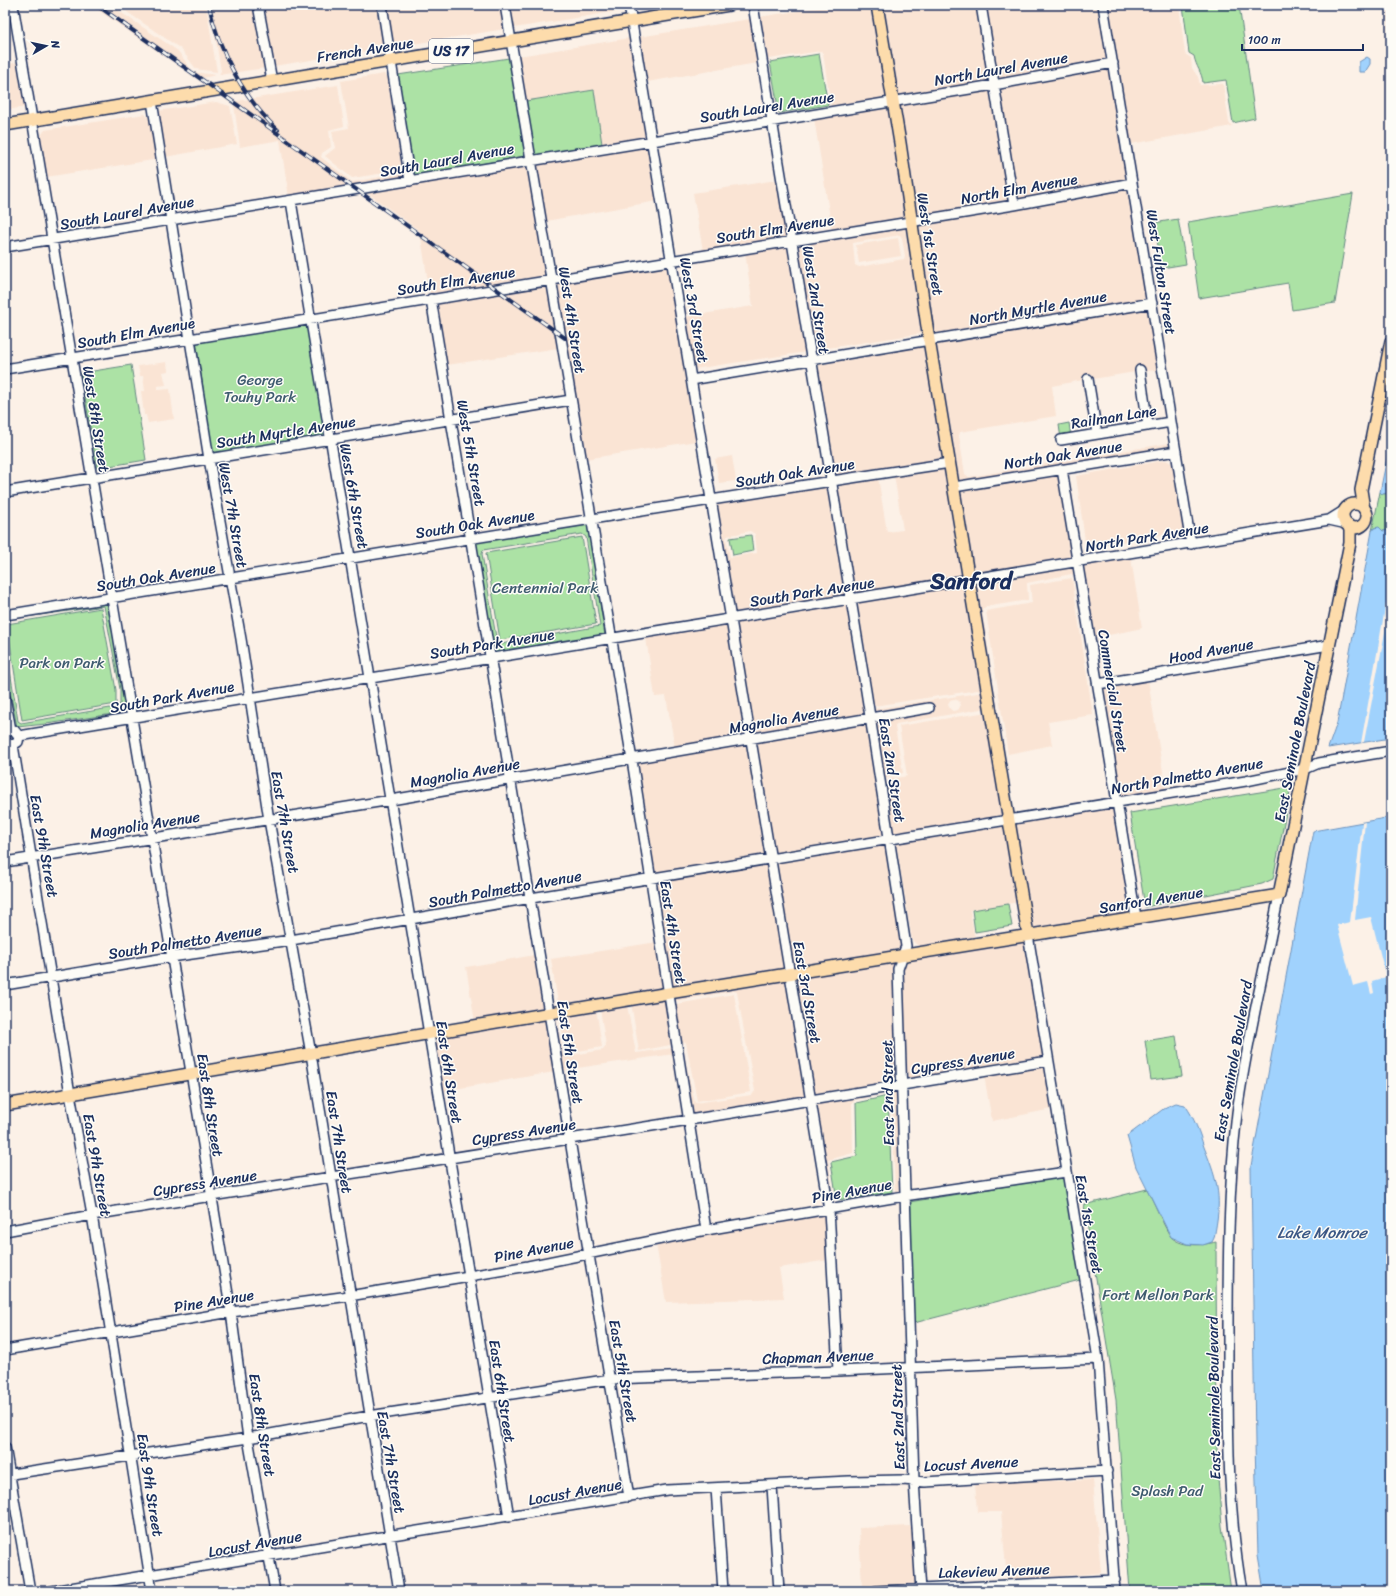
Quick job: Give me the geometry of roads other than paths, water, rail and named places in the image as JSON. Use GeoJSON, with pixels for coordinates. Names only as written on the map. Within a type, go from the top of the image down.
{"type":"FeatureCollection","features":[{"type":"Feature","properties":{"kind":"main road","name":"French Avenue"},"geometry":{"type":"LineString","coordinates":[[5,125],[729,5]]}},
{"type":"Feature","properties":{"kind":"main road","name":"West 1st Street"},"geometry":{"type":"LineString","coordinates":[[877,5],[930,340],[1028,935]]}},
{"type":"Feature","properties":{"kind":"main road"},"geometry":{"type":"LineString","coordinates":[[1361,490],[1348,508],[1344,517],[1347,525],[1354,528],[1361,526],[1366,520],[1361,490],[1391,341]]}},
{"type":"Feature","properties":{"kind":"main road"},"geometry":{"type":"LineString","coordinates":[[1348,508],[1358,504],[1364,509]]}},
{"type":"Feature","properties":{"kind":"main road","name":"East Seminole Boulevard"},"geometry":{"type":"LineString","coordinates":[[1279,895],[1350,543],[1350,530],[1347,525]]}},
{"type":"Feature","properties":{"kind":"main road","name":"East Seminole Boulevard"},"geometry":{"type":"LineString","coordinates":[[1350,543],[1361,526]]}},
{"type":"Feature","properties":{"kind":"main road","name":"Sanford Avenue"},"geometry":{"type":"LineString","coordinates":[[5,1105],[191,1075],[669,993],[1279,895]]}},
{"type":"Feature","properties":{"kind":"street","name":"West 8th Street"},"geometry":{"type":"LineString","coordinates":[[13,5],[73,358],[91,478],[131,718]]}},
{"type":"Feature","properties":{"kind":"street"},"geometry":{"type":"LineString","coordinates":[[258,5],[272,81]]}},
{"type":"Feature","properties":{"kind":"street"},"geometry":{"type":"LineString","coordinates":[[382,5],[410,181]]}},
{"type":"Feature","properties":{"kind":"street","name":"West 4th Street"},"geometry":{"type":"LineString","coordinates":[[505,5],[592,520],[610,639]]}},
{"type":"Feature","properties":{"kind":"street","name":"West 3rd Street"},"geometry":{"type":"LineString","coordinates":[[629,5],[692,380],[730,619]]}},
{"type":"Feature","properties":{"kind":"street","name":"West 2nd Street"},"geometry":{"type":"LineString","coordinates":[[753,5],[771,121],[793,241],[850,599]]}},
{"type":"Feature","properties":{"kind":"street"},"geometry":{"type":"LineString","coordinates":[[981,5],[1014,204]]}},
{"type":"Feature","properties":{"kind":"street","name":"West Fulton Street"},"geometry":{"type":"LineString","coordinates":[[1104,5],[1191,544]]}},
{"type":"Feature","properties":{"kind":"street","name":"North Laurel Avenue"},"geometry":{"type":"LineString","coordinates":[[893,100],[994,85],[1113,63]]}},
{"type":"Feature","properties":{"kind":"street","name":"South Laurel Avenue"},"geometry":{"type":"LineString","coordinates":[[5,247],[893,100]]}},
{"type":"Feature","properties":{"kind":"street","name":"West 7th Street"},"geometry":{"type":"LineString","coordinates":[[152,101],[209,459],[231,579],[250,697]]}},
{"type":"Feature","properties":{"kind":"street","name":"North Elm Avenue"},"geometry":{"type":"LineString","coordinates":[[911,221],[1132,183]]}},
{"type":"Feature","properties":{"kind":"street","name":"West 6th Street"},"geometry":{"type":"LineString","coordinates":[[291,200],[370,678]]}},
{"type":"Feature","properties":{"kind":"street","name":"South Elm Avenue"},"geometry":{"type":"LineString","coordinates":[[5,369],[911,221]]}},
{"type":"Feature","properties":{"kind":"street","name":"West 5th Street"},"geometry":{"type":"LineString","coordinates":[[431,299],[490,658]]}},
{"type":"Feature","properties":{"kind":"street","name":"North Myrtle Avenue"},"geometry":{"type":"LineString","coordinates":[[930,340],[1152,303]]}},
{"type":"Feature","properties":{"kind":"street"},"geometry":{"type":"LineString","coordinates":[[692,380],[930,340]]}},
{"type":"Feature","properties":{"kind":"street"},"geometry":{"type":"LineString","coordinates":[[1140,370],[1148,426]]}},
{"type":"Feature","properties":{"kind":"street"},"geometry":{"type":"LineString","coordinates":[[1088,378],[1097,434]]}},
{"type":"Feature","properties":{"kind":"street","name":"South Myrtle Avenue"},"geometry":{"type":"LineString","coordinates":[[5,492],[571,400]]}},
{"type":"Feature","properties":{"kind":"street","name":"Railman Lane"},"geometry":{"type":"LineString","coordinates":[[1061,440],[1171,422]]}},
{"type":"Feature","properties":{"kind":"street","name":"North Oak Avenue"},"geometry":{"type":"LineString","coordinates":[[954,487],[1176,451]]}},
{"type":"Feature","properties":{"kind":"street","name":"South Oak Avenue"},"geometry":{"type":"LineString","coordinates":[[5,615],[231,579],[351,557],[592,520],[831,480],[950,463]]}},
{"type":"Feature","properties":{"kind":"street","name":"Commercial Street"},"geometry":{"type":"LineString","coordinates":[[1062,469],[1136,917]]}},
{"type":"Feature","properties":{"kind":"street"},"geometry":{"type":"LineString","coordinates":[[1329,520],[1348,508]]}},
{"type":"Feature","properties":{"kind":"street"},"geometry":{"type":"LineString","coordinates":[[1329,520],[1347,525]]}},
{"type":"Feature","properties":{"kind":"street","name":"North Park Avenue"},"geometry":{"type":"LineString","coordinates":[[970,580],[1329,520]]}},
{"type":"Feature","properties":{"kind":"street","name":"South Park Avenue"},"geometry":{"type":"LineString","coordinates":[[19,736],[970,580]]}},
{"type":"Feature","properties":{"kind":"street","name":"East 2nd Street"},"geometry":{"type":"LineString","coordinates":[[850,599],[906,946],[898,969],[914,1480],[921,1590]]}},
{"type":"Feature","properties":{"kind":"street","name":"East 3rd Street"},"geometry":{"type":"LineString","coordinates":[[730,619],[812,1099],[829,1210],[838,1371]]}},
{"type":"Feature","properties":{"kind":"street","name":"East 4th Street"},"geometry":{"type":"LineString","coordinates":[[610,639],[632,760],[706,1230]]}},
{"type":"Feature","properties":{"kind":"street","name":"Hood Avenue"},"geometry":{"type":"LineString","coordinates":[[1098,684],[1329,645]]}},
{"type":"Feature","properties":{"kind":"street","name":"East 5th Street"},"geometry":{"type":"LineString","coordinates":[[490,658],[531,898],[588,1254],[629,1497]]}},
{"type":"Feature","properties":{"kind":"street","name":"East 6th Street"},"geometry":{"type":"LineString","coordinates":[[370,678],[509,1517]]}},
{"type":"Feature","properties":{"kind":"street","name":"East 7th Street"},"geometry":{"type":"LineString","coordinates":[[250,697],[269,820],[291,940],[399,1591]]}},
{"type":"Feature","properties":{"kind":"street"},"geometry":{"type":"LineString","coordinates":[[5,698],[8,733],[16,732],[19,736],[18,742],[13,745],[8,744],[5,740]]}},
{"type":"Feature","properties":{"kind":"street","name":"Magnolia Avenue"},"geometry":{"type":"LineString","coordinates":[[5,862],[632,760],[929,708]]}},
{"type":"Feature","properties":{"kind":"street","name":"East 8th Street"},"geometry":{"type":"LineString","coordinates":[[131,718],[231,1312],[248,1438],[275,1591]]}},
{"type":"Feature","properties":{"kind":"street","name":"East 9th Street"},"geometry":{"type":"LineString","coordinates":[[13,745],[70,1094],[92,1215],[152,1591]]}},
{"type":"Feature","properties":{"kind":"street","name":"North Palmetto Avenue"},"geometry":{"type":"LineString","coordinates":[[1009,819],[1245,781],[1305,769],[1319,763],[1391,750]]}},
{"type":"Feature","properties":{"kind":"street","name":"South Palmetto Avenue"},"geometry":{"type":"LineString","coordinates":[[5,985],[171,957],[291,940],[531,898],[1009,819]]}},
{"type":"Feature","properties":{"kind":"street","name":"East Seminole Boulevard"},"geometry":{"type":"LineString","coordinates":[[1242,1591],[1232,1519],[1228,1434],[1230,1196],[1237,1120],[1244,1073],[1279,895]]}},
{"type":"Feature","properties":{"kind":"street","name":"East 1st Street"},"geometry":{"type":"LineString","coordinates":[[1028,935],[1098,1359],[1116,1591]]}},
{"type":"Feature","properties":{"kind":"street","name":"Cypress Avenue"},"geometry":{"type":"LineString","coordinates":[[5,1231],[92,1215],[211,1197],[330,1176],[689,1120],[1048,1061]]}},
{"type":"Feature","properties":{"kind":"street","name":"Pine Avenue"},"geometry":{"type":"LineString","coordinates":[[5,1350],[231,1312],[349,1296],[469,1276],[706,1230],[904,1196],[1066,1172]]}},
{"type":"Feature","properties":{"kind":"street","name":"Chapman Avenue"},"geometry":{"type":"LineString","coordinates":[[7,1474],[248,1438],[369,1416],[610,1379],[838,1371],[1098,1359]]}},
{"type":"Feature","properties":{"kind":"street"},"geometry":{"type":"LineString","coordinates":[[5,1447],[7,1474],[30,1591]]}},
{"type":"Feature","properties":{"kind":"street","name":"Locust Avenue"},"geometry":{"type":"LineString","coordinates":[[52,1591],[667,1490],[849,1481],[914,1480],[925,1482],[1106,1471]]}},
{"type":"Feature","properties":{"kind":"street"},"geometry":{"type":"LineString","coordinates":[[772,1486],[779,1591]]}},
{"type":"Feature","properties":{"kind":"street"},"geometry":{"type":"LineString","coordinates":[[716,1488],[723,1591]]}},
{"type":"Feature","properties":{"kind":"street","name":"Lakeview Avenue"},"geometry":{"type":"LineString","coordinates":[[876,1591],[1115,1580]]}},
{"type":"Feature","properties":{"kind":"water"},"geometry":{"type":"Polygon","coordinates":[[[1367,57],[1370,59],[1370,64],[1365,72],[1359,72],[1359,62],[1367,57]]]}},
{"type":"Feature","properties":{"kind":"water"},"geometry":{"type":"Polygon","coordinates":[[[1391,438],[1391,493],[1382,494],[1380,492],[1391,438]]]}},
{"type":"Feature","properties":{"kind":"water"},"geometry":{"type":"Polygon","coordinates":[[[1379,527],[1383,531],[1391,530],[1391,738],[1328,748],[1337,723],[1372,531],[1374,528],[1379,527]]]}},
{"type":"Feature","properties":{"kind":"water","name":"Lake Monroe"},"geometry":{"type":"Polygon","coordinates":[[[1391,817],[1391,1591],[1264,1591],[1258,1555],[1251,1166],[1313,831],[1391,817]]]}},
{"type":"Feature","properties":{"kind":"water"},"geometry":{"type":"Polygon","coordinates":[[[1176,1103],[1185,1105],[1194,1120],[1213,1172],[1218,1192],[1218,1212],[1214,1238],[1212,1242],[1203,1245],[1187,1244],[1171,1237],[1136,1167],[1127,1136],[1166,1107],[1176,1103]]]}},
{"type":"Feature","properties":{"kind":"railway"},"geometry":{"type":"LineString","coordinates":[[97,5],[565,338]]}},
{"type":"Feature","properties":{"kind":"railway"},"geometry":{"type":"LineString","coordinates":[[209,5],[219,39],[234,73],[254,104],[278,130]]}},
{"type":"Feature","properties":{"kind":"district","name":"Sanford"},"geometry":{"type":"Point","coordinates":[971,581]}},
{"type":"Feature","properties":{"kind":"park label","name":"George Touhy Park"},"geometry":{"type":"Point","coordinates":[260,388]}},
{"type":"Feature","properties":{"kind":"park label","name":"Centennial Park"},"geometry":{"type":"Point","coordinates":[545,588]}},
{"type":"Feature","properties":{"kind":"park label","name":"Park on Park"},"geometry":{"type":"Point","coordinates":[62,663]}},
{"type":"Feature","properties":{"kind":"park label","name":"Fort Mellon Park"},"geometry":{"type":"Point","coordinates":[1158,1295]}},
{"type":"Feature","properties":{"kind":"park label","name":"Splash Pad"},"geometry":{"type":"Point","coordinates":[1167,1491]}}]}
